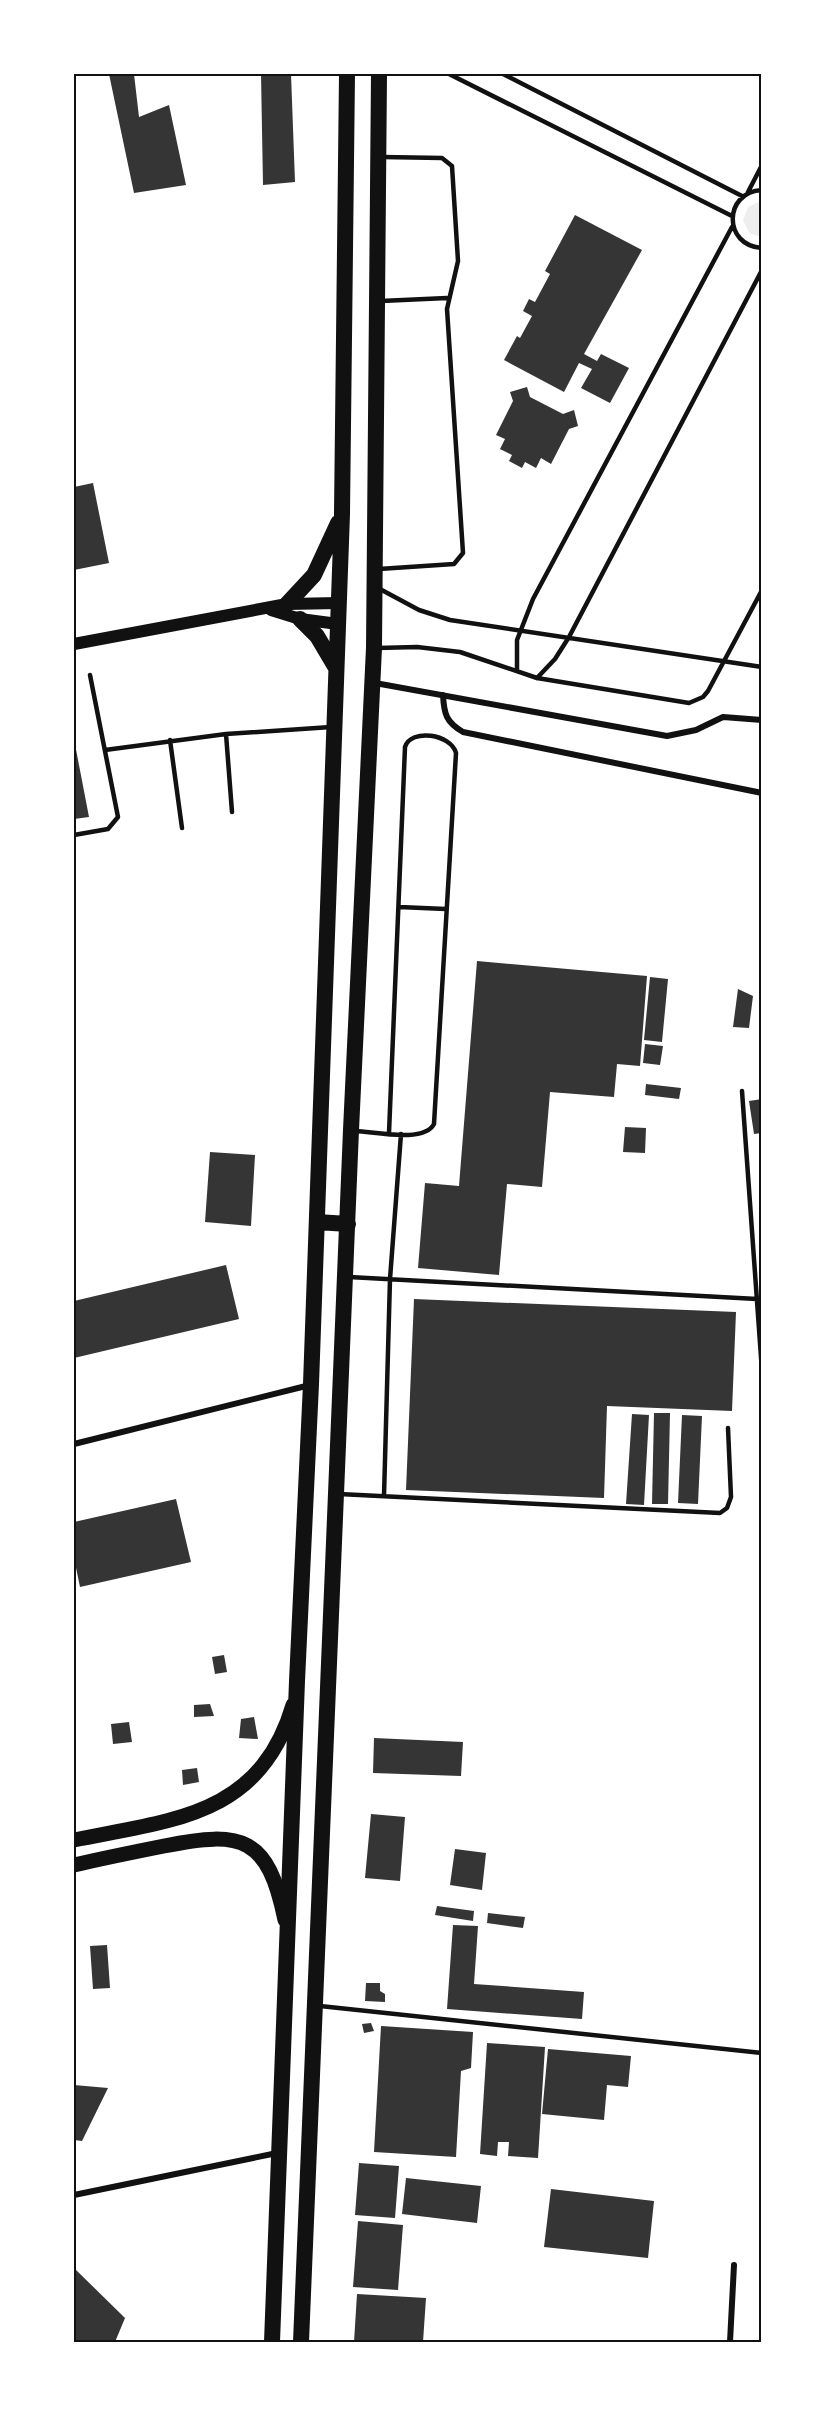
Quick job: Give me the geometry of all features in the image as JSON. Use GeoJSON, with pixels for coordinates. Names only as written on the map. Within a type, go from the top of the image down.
{"type":"FeatureCollection","features":[{"type":"Feature","properties":{"kind":"highway"},"geometry":{"type":"LineString","coordinates":[[272,2343],[297,1681],[311,1384],[342,514],[347,74]]}},
{"type":"Feature","properties":{"kind":"highway"},"geometry":{"type":"LineString","coordinates":[[301,2343],[313,2006],[374,648],[379,74]]}},
{"type":"Feature","properties":{"kind":"highway"},"geometry":{"type":"LineString","coordinates":[[287,604],[314,575],[342,514]]}},
{"type":"Feature","properties":{"kind":"highway"},"geometry":{"type":"LineString","coordinates":[[300,619],[317,636],[336,668]]}},
{"type":"Feature","properties":{"kind":"highway"},"geometry":{"type":"LineString","coordinates":[[317,1222],[348,1224]]}},
{"type":"Feature","properties":{"kind":"main road"},"geometry":{"type":"LineString","coordinates":[[74,644],[287,604],[339,603]]}},
{"type":"Feature","properties":{"kind":"main road"},"geometry":{"type":"LineString","coordinates":[[269,609],[300,619],[338,624]]}},
{"type":"Feature","properties":{"kind":"main road"},"geometry":{"type":"LineString","coordinates":[[74,1840],[194,1814],[227,1798],[258,1772],[270,1756],[288,1720],[297,1681]]}},
{"type":"Feature","properties":{"kind":"main road"},"geometry":{"type":"LineString","coordinates":[[74,1864],[203,1838],[230,1839],[250,1848],[265,1863],[274,1882],[288,1937]]}},
{"type":"Feature","properties":{"kind":"street"},"geometry":{"type":"LineString","coordinates":[[372,683],[667,736],[696,730],[723,717],[762,720]]}},
{"type":"Feature","properties":{"kind":"street"},"geometry":{"type":"LineString","coordinates":[[443,695],[444,715],[450,724],[463,732],[762,793]]}},
{"type":"Feature","properties":{"kind":"street"},"geometry":{"type":"LineString","coordinates":[[74,1444],[311,1384]]}},
{"type":"Feature","properties":{"kind":"street"},"geometry":{"type":"LineString","coordinates":[[74,2195],[281,2152]]}},
{"type":"Feature","properties":{"kind":"street"},"geometry":{"type":"LineString","coordinates":[[730,2343],[734,2265]]}},
{"type":"Feature","properties":{"kind":"lane"},"geometry":{"type":"LineString","coordinates":[[449,74],[732,216]]}},
{"type":"Feature","properties":{"kind":"lane"},"geometry":{"type":"LineString","coordinates":[[503,74],[742,196]]}},
{"type":"Feature","properties":{"kind":"lane"},"geometry":{"type":"LineString","coordinates":[[376,569],[454,564],[463,553],[447,298],[458,261],[452,166],[442,158],[379,157]]}},
{"type":"Feature","properties":{"kind":"lane"},"geometry":{"type":"LineString","coordinates":[[748,192],[762,165]]}},
{"type":"Feature","properties":{"kind":"lane"},"geometry":{"type":"LineString","coordinates":[[517,671],[516,650],[520,630],[533,599],[732,227],[735,205],[748,192],[762,190]]}},
{"type":"Feature","properties":{"kind":"lane"},"geometry":{"type":"LineString","coordinates":[[732,227],[745,243],[762,248]]}},
{"type":"Feature","properties":{"kind":"lane"},"geometry":{"type":"LineString","coordinates":[[537,678],[555,659],[569,638],[762,270]]}},
{"type":"Feature","properties":{"kind":"lane"},"geometry":{"type":"LineString","coordinates":[[378,302],[447,298]]}},
{"type":"Feature","properties":{"kind":"lane"},"geometry":{"type":"LineString","coordinates":[[376,587],[404,604],[434,616],[762,667]]}},
{"type":"Feature","properties":{"kind":"lane"},"geometry":{"type":"LineString","coordinates":[[374,648],[417,647],[460,652],[537,678],[689,703],[703,697],[708,691],[762,590]]}},
{"type":"Feature","properties":{"kind":"lane"},"geometry":{"type":"LineString","coordinates":[[74,835],[108,829],[116,822],[118,812],[90,675]]}},
{"type":"Feature","properties":{"kind":"lane"},"geometry":{"type":"LineString","coordinates":[[105,750],[226,734],[334,727]]}},
{"type":"Feature","properties":{"kind":"lane"},"geometry":{"type":"LineString","coordinates":[[226,734],[232,812]]}},
{"type":"Feature","properties":{"kind":"lane"},"geometry":{"type":"LineString","coordinates":[[351,1130],[401,1134],[426,1134],[434,1124],[456,753],[448,740],[415,736],[408,740],[405,747],[389,1133]]}},
{"type":"Feature","properties":{"kind":"lane"},"geometry":{"type":"LineString","coordinates":[[170,740],[182,828]]}},
{"type":"Feature","properties":{"kind":"lane"},"geometry":{"type":"LineString","coordinates":[[399,907],[446,909]]}},
{"type":"Feature","properties":{"kind":"lane"},"geometry":{"type":"LineString","coordinates":[[742,1091],[762,1371]]}},
{"type":"Feature","properties":{"kind":"lane"},"geometry":{"type":"LineString","coordinates":[[384,1496],[390,1279],[401,1134]]}},
{"type":"Feature","properties":{"kind":"lane"},"geometry":{"type":"LineString","coordinates":[[346,1277],[757,1299]]}},
{"type":"Feature","properties":{"kind":"lane"},"geometry":{"type":"LineString","coordinates":[[336,1494],[720,1513],[727,1508],[731,1497],[728,1428]]}},
{"type":"Feature","properties":{"kind":"lane"},"geometry":{"type":"LineString","coordinates":[[313,2006],[762,2053]]}},
{"type":"Feature","properties":{"kind":"shaded area"},"geometry":{"type":"Polygon","coordinates":[[[762,201],[761,237],[749,233],[743,220],[748,207],[762,201]]]}},
{"type":"Feature","properties":{"kind":"building"},"geometry":{"type":"Polygon","coordinates":[[[109,74],[134,74],[139,117],[169,105],[186,185],[134,193],[109,74]]]}},
{"type":"Feature","properties":{"kind":"building"},"geometry":{"type":"Polygon","coordinates":[[[261,74],[291,74],[295,182],[263,185],[261,74]]]}},
{"type":"Feature","properties":{"kind":"building"},"geometry":{"type":"Polygon","coordinates":[[[575,215],[642,250],[584,354],[597,361],[601,354],[629,368],[610,403],[581,388],[592,369],[579,363],[564,392],[504,360],[517,336],[520,338],[532,316],[523,311],[529,299],[535,302],[550,274],[545,271],[575,215]]]}},
{"type":"Feature","properties":{"kind":"building"},"geometry":{"type":"Polygon","coordinates":[[[527,387],[530,397],[563,414],[574,410],[578,426],[569,429],[551,464],[541,458],[536,468],[525,462],[522,468],[509,461],[512,455],[500,449],[505,439],[496,435],[513,401],[510,392],[527,387]]]}},
{"type":"Feature","properties":{"kind":"building"},"geometry":{"type":"Polygon","coordinates":[[[93,483],[109,563],[74,570],[74,487],[93,483]]]}},
{"type":"Feature","properties":{"kind":"building"},"geometry":{"type":"Polygon","coordinates":[[[74,739],[89,817],[74,819],[74,739]]]}},
{"type":"Feature","properties":{"kind":"building"},"geometry":{"type":"Polygon","coordinates":[[[477,961],[647,976],[640,1066],[617,1064],[614,1097],[550,1092],[542,1187],[507,1184],[499,1275],[418,1268],[425,1183],[459,1186],[477,961]]]}},
{"type":"Feature","properties":{"kind":"building"},"geometry":{"type":"Polygon","coordinates":[[[650,977],[668,979],[662,1042],[644,1040],[650,977]]]}},
{"type":"Feature","properties":{"kind":"building"},"geometry":{"type":"Polygon","coordinates":[[[738,989],[753,996],[749,1028],[733,1027],[738,989]]]}},
{"type":"Feature","properties":{"kind":"building"},"geometry":{"type":"Polygon","coordinates":[[[645,1044],[663,1046],[660,1065],[643,1063],[645,1044]]]}},
{"type":"Feature","properties":{"kind":"building"},"geometry":{"type":"Polygon","coordinates":[[[646,1084],[681,1088],[679,1099],[645,1095],[646,1084]]]}},
{"type":"Feature","properties":{"kind":"building"},"geometry":{"type":"Polygon","coordinates":[[[762,1099],[762,1133],[754,1134],[749,1101],[762,1099]]]}},
{"type":"Feature","properties":{"kind":"building"},"geometry":{"type":"Polygon","coordinates":[[[625,1127],[646,1128],[645,1153],[623,1152],[625,1127]]]}},
{"type":"Feature","properties":{"kind":"building"},"geometry":{"type":"Polygon","coordinates":[[[210,1152],[255,1155],[251,1226],[205,1222],[210,1152]]]}},
{"type":"Feature","properties":{"kind":"building"},"geometry":{"type":"Polygon","coordinates":[[[226,1265],[239,1319],[74,1358],[74,1301],[226,1265]]]}},
{"type":"Feature","properties":{"kind":"building"},"geometry":{"type":"Polygon","coordinates":[[[414,1299],[736,1312],[732,1411],[607,1406],[604,1498],[406,1490],[414,1299]]]}},
{"type":"Feature","properties":{"kind":"building"},"geometry":{"type":"Polygon","coordinates":[[[654,1413],[670,1413],[668,1504],[652,1504],[654,1413]]]}},
{"type":"Feature","properties":{"kind":"building"},"geometry":{"type":"Polygon","coordinates":[[[632,1414],[649,1415],[644,1505],[626,1504],[632,1414]]]}},
{"type":"Feature","properties":{"kind":"building"},"geometry":{"type":"Polygon","coordinates":[[[682,1415],[702,1416],[698,1504],[678,1503],[682,1415]]]}},
{"type":"Feature","properties":{"kind":"building"},"geometry":{"type":"Polygon","coordinates":[[[176,1499],[191,1562],[80,1587],[74,1558],[74,1522],[176,1499]]]}},
{"type":"Feature","properties":{"kind":"building"},"geometry":{"type":"Polygon","coordinates":[[[224,1655],[227,1672],[215,1674],[212,1657],[224,1655]]]}},
{"type":"Feature","properties":{"kind":"building"},"geometry":{"type":"Polygon","coordinates":[[[210,1704],[214,1716],[194,1717],[194,1705],[210,1704]]]}},
{"type":"Feature","properties":{"kind":"building"},"geometry":{"type":"Polygon","coordinates":[[[254,1717],[258,1739],[239,1738],[241,1719],[254,1717]]]}},
{"type":"Feature","properties":{"kind":"building"},"geometry":{"type":"Polygon","coordinates":[[[129,1722],[132,1742],[113,1744],[111,1724],[129,1722]]]}},
{"type":"Feature","properties":{"kind":"building"},"geometry":{"type":"Polygon","coordinates":[[[374,1738],[463,1742],[461,1776],[373,1773],[374,1738]]]}},
{"type":"Feature","properties":{"kind":"building"},"geometry":{"type":"Polygon","coordinates":[[[197,1768],[199,1782],[183,1785],[182,1770],[197,1768]]]}},
{"type":"Feature","properties":{"kind":"building"},"geometry":{"type":"Polygon","coordinates":[[[371,1814],[405,1817],[400,1881],[365,1878],[371,1814]]]}},
{"type":"Feature","properties":{"kind":"building"},"geometry":{"type":"Polygon","coordinates":[[[455,1849],[486,1853],[482,1890],[450,1885],[455,1849]]]}},
{"type":"Feature","properties":{"kind":"building"},"geometry":{"type":"Polygon","coordinates":[[[437,1906],[474,1911],[473,1921],[435,1915],[437,1906]]]}},
{"type":"Feature","properties":{"kind":"building"},"geometry":{"type":"Polygon","coordinates":[[[488,1913],[525,1917],[523,1928],[487,1923],[488,1913]]]}},
{"type":"Feature","properties":{"kind":"building"},"geometry":{"type":"Polygon","coordinates":[[[453,1925],[478,1926],[474,1984],[584,1992],[582,2019],[447,2009],[453,1925]]]}},
{"type":"Feature","properties":{"kind":"building"},"geometry":{"type":"Polygon","coordinates":[[[107,1945],[110,1988],[93,1989],[90,1946],[107,1945]]]}},
{"type":"Feature","properties":{"kind":"building"},"geometry":{"type":"Polygon","coordinates":[[[366,1983],[380,1983],[380,1991],[385,1994],[385,2002],[365,2001],[366,1983]]]}},
{"type":"Feature","properties":{"kind":"building"},"geometry":{"type":"Polygon","coordinates":[[[371,2023],[374,2031],[364,2033],[362,2024],[371,2023]]]}},
{"type":"Feature","properties":{"kind":"building"},"geometry":{"type":"Polygon","coordinates":[[[381,2026],[473,2032],[471,2068],[461,2071],[456,2157],[374,2152],[381,2026]]]}},
{"type":"Feature","properties":{"kind":"building"},"geometry":{"type":"Polygon","coordinates":[[[487,2043],[545,2047],[538,2158],[508,2156],[509,2142],[498,2142],[497,2156],[480,2154],[487,2043]]]}},
{"type":"Feature","properties":{"kind":"building"},"geometry":{"type":"Polygon","coordinates":[[[548,2049],[631,2056],[628,2087],[607,2085],[604,2120],[542,2114],[548,2049]]]}},
{"type":"Feature","properties":{"kind":"building"},"geometry":{"type":"Polygon","coordinates":[[[74,2085],[108,2088],[82,2141],[74,2140],[74,2085]]]}},
{"type":"Feature","properties":{"kind":"building"},"geometry":{"type":"Polygon","coordinates":[[[359,2163],[399,2166],[395,2218],[355,2215],[359,2163]]]}},
{"type":"Feature","properties":{"kind":"building"},"geometry":{"type":"Polygon","coordinates":[[[406,2178],[481,2186],[477,2223],[402,2214],[406,2178]]]}},
{"type":"Feature","properties":{"kind":"building"},"geometry":{"type":"Polygon","coordinates":[[[551,2189],[654,2201],[648,2258],[544,2247],[551,2189]]]}},
{"type":"Feature","properties":{"kind":"building"},"geometry":{"type":"Polygon","coordinates":[[[358,2221],[403,2225],[398,2290],[353,2287],[358,2221]]]}},
{"type":"Feature","properties":{"kind":"building"},"geometry":{"type":"Polygon","coordinates":[[[74,2268],[125,2318],[115,2342],[74,2342],[74,2268]]]}},
{"type":"Feature","properties":{"kind":"building"},"geometry":{"type":"Polygon","coordinates":[[[357,2294],[426,2298],[423,2342],[354,2342],[357,2294]]]}}]}
